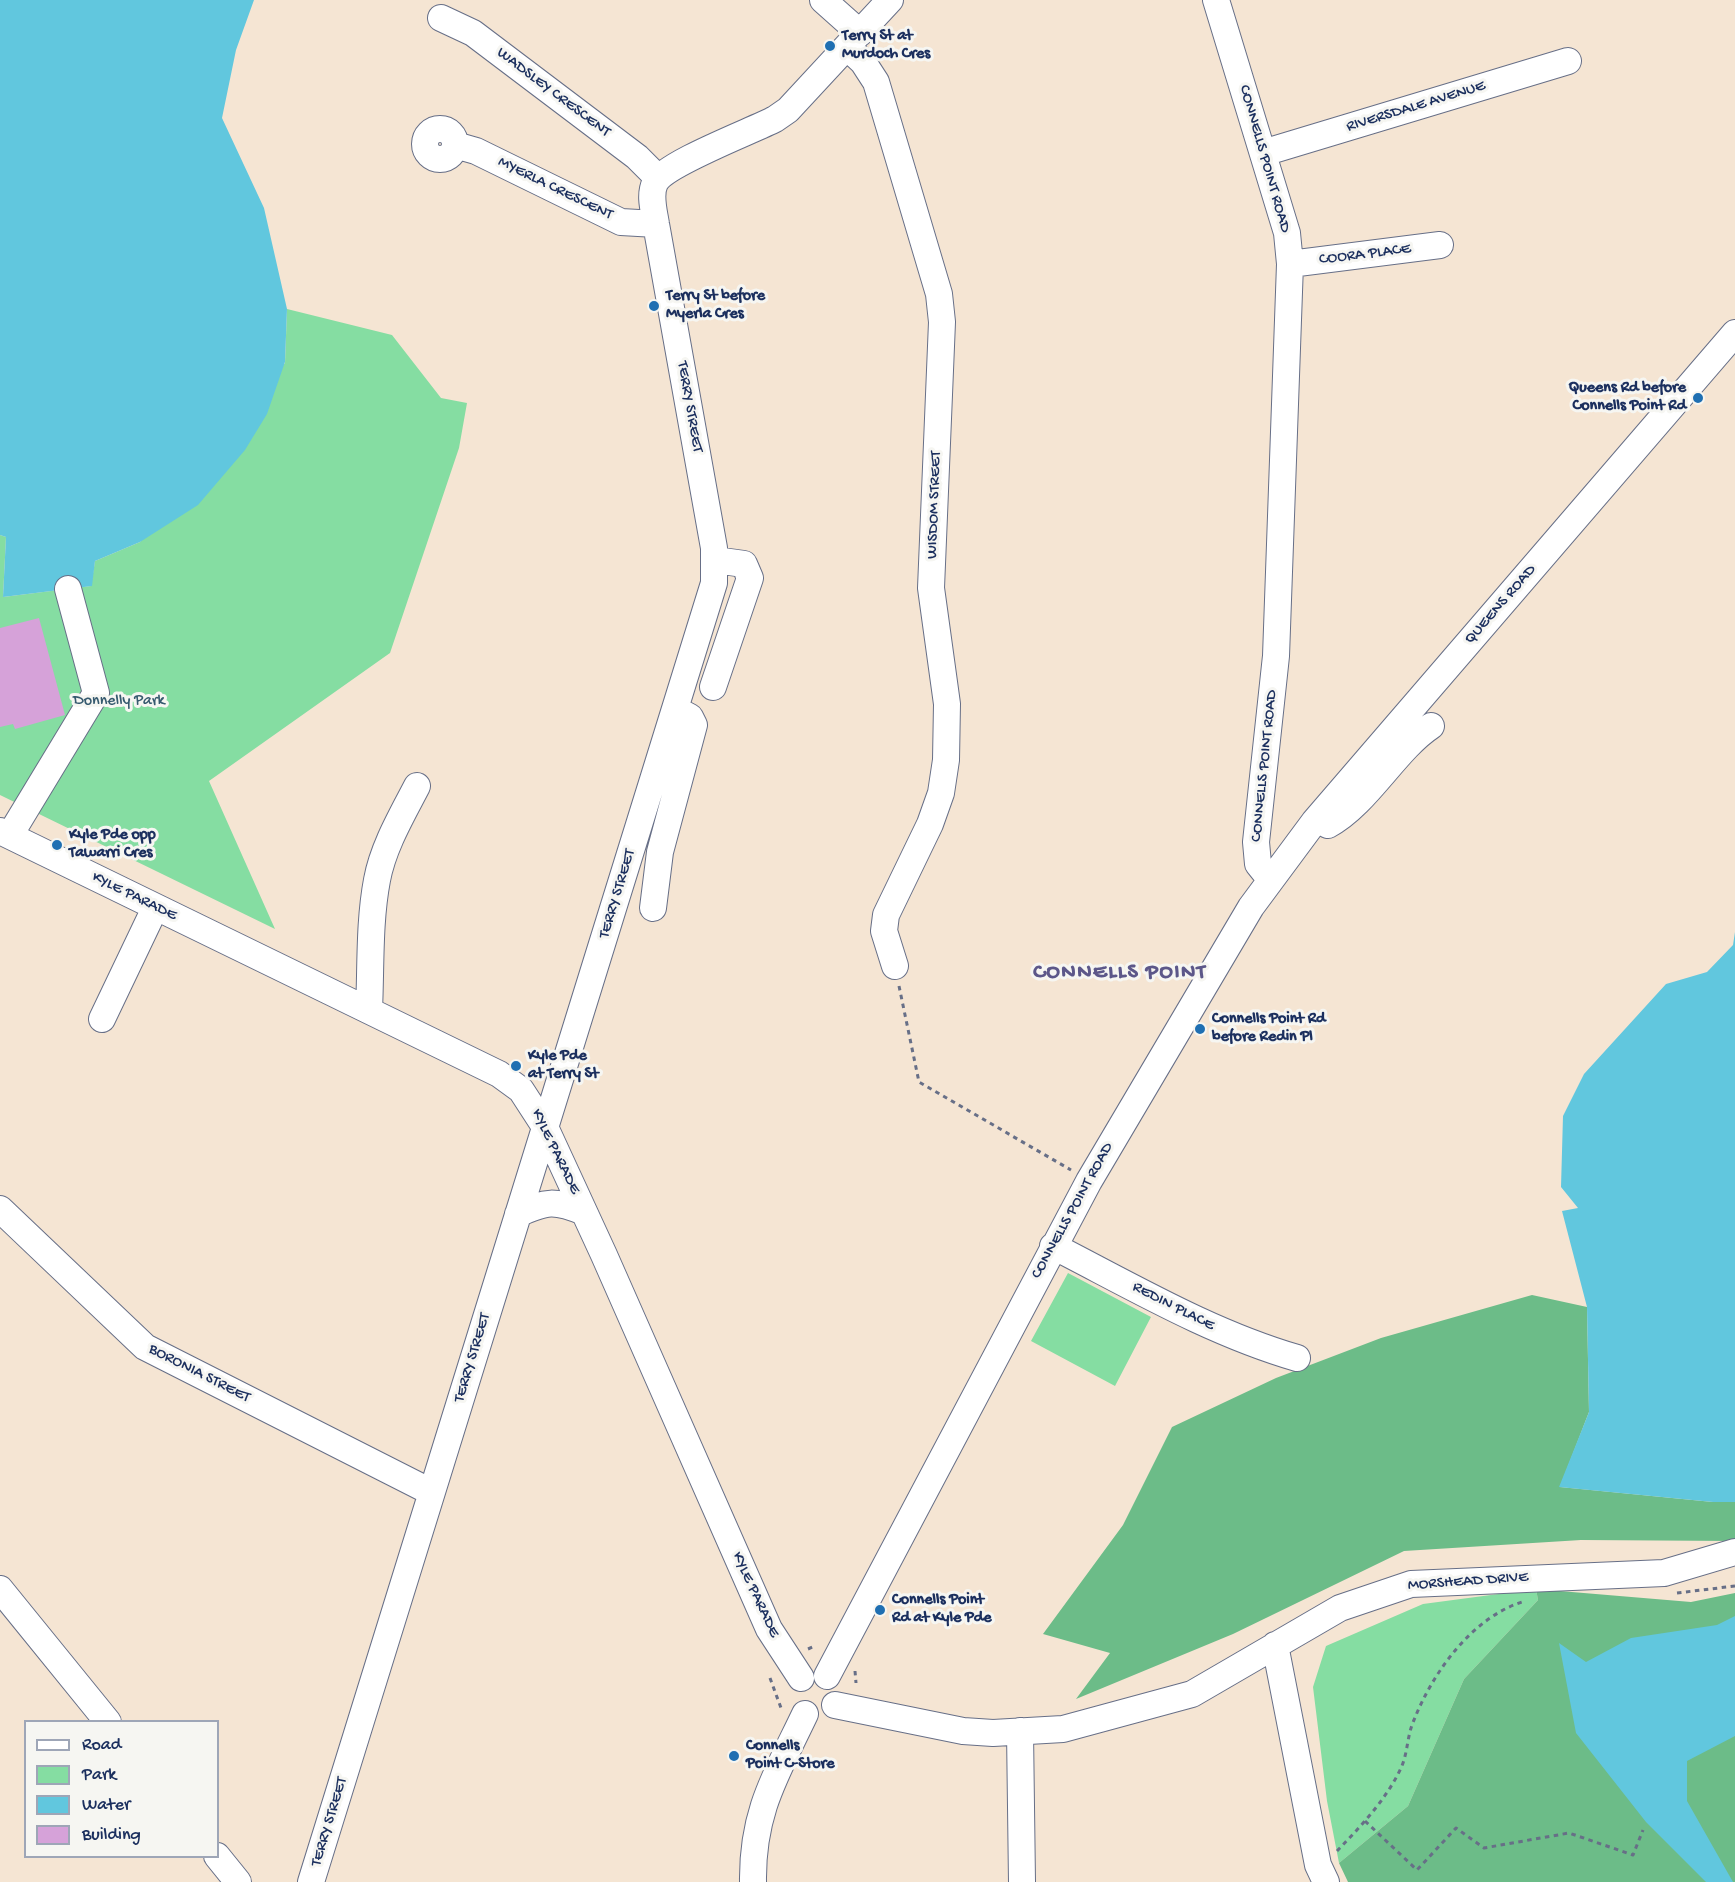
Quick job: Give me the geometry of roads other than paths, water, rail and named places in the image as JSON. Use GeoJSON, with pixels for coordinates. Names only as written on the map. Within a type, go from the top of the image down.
{"type":"FeatureCollection","features":[{"type":"Feature","properties":{"kind":"street","name":"WISDOM STREET"},"geometry":{"type":"LineString","coordinates":[[823,0],[854,40],[863,62],[876,82],[939,294],[942,322],[931,588],[949,730],[941,793],[930,824],[886,915],[884,931],[895,966]]}},
{"type":"Feature","properties":{"kind":"street"},"geometry":{"type":"LineString","coordinates":[[658,177],[678,165],[775,120],[788,110],[890,0]]}},
{"type":"Feature","properties":{"kind":"street","name":"CONNELLS POINT ROAD"},"geometry":{"type":"LineString","coordinates":[[827,1676],[1053,1246],[1270,879],[1258,864],[1256,842],[1276,656],[1290,264],[1287,233],[1216,0]]}},
{"type":"Feature","properties":{"kind":"street","name":"WADSLEY CRESCENT"},"geometry":{"type":"LineString","coordinates":[[441,18],[473,33],[637,157],[658,177]]}},
{"type":"Feature","properties":{"kind":"street","name":"RIVERSDALE AVENUE"},"geometry":{"type":"LineString","coordinates":[[1263,153],[1568,61]]}},
{"type":"Feature","properties":{"kind":"street","name":"MYERLA CRESCENT"},"geometry":{"type":"LineString","coordinates":[[455,145],[476,151],[621,222],[656,224]]}},
{"type":"Feature","properties":{"kind":"street","name":"TERRY STREET"},"geometry":{"type":"LineString","coordinates":[[311,1882],[714,583],[715,560],[656,224],[652,194],[658,177]]}},
{"type":"Feature","properties":{"kind":"street","name":"COORA PLACE"},"geometry":{"type":"LineString","coordinates":[[1290,264],[1440,245]]}},
{"type":"Feature","properties":{"kind":"street","name":"QUEENS ROAD"},"geometry":{"type":"LineString","coordinates":[[1270,879],[1314,822],[1733,338]]}},
{"type":"Feature","properties":{"kind":"street"},"geometry":{"type":"LineString","coordinates":[[713,687],[750,578],[744,564],[715,560]]}},
{"type":"Feature","properties":{"kind":"street"},"geometry":{"type":"LineString","coordinates":[[5,833],[96,693],[68,589]]}},
{"type":"Feature","properties":{"kind":"street"},"geometry":{"type":"LineString","coordinates":[[653,908],[660,852],[694,724],[690,717],[675,709]]}},
{"type":"Feature","properties":{"kind":"street"},"geometry":{"type":"LineString","coordinates":[[1314,822],[1325,826],[1334,821],[1377,782],[1419,734],[1431,726]]}},
{"type":"Feature","properties":{"kind":"street"},"geometry":{"type":"LineString","coordinates":[[369,1010],[373,910],[377,878],[396,825],[417,786]]}},
{"type":"Feature","properties":{"kind":"street","name":"KYLE PARADE"},"geometry":{"type":"LineString","coordinates":[[5,833],[155,908],[369,1010],[511,1081],[521,1090],[545,1128],[584,1212],[769,1629],[801,1678]]}},
{"type":"Feature","properties":{"kind":"street"},"geometry":{"type":"LineString","coordinates":[[102,1019],[155,908]]}},
{"type":"Feature","properties":{"kind":"street"},"geometry":{"type":"LineString","coordinates":[[518,1214],[539,1204],[554,1202],[584,1212]]}},
{"type":"Feature","properties":{"kind":"street","name":"BORONIA STREET"},"geometry":{"type":"LineString","coordinates":[[0,1209],[145,1347],[431,1492]]}},
{"type":"Feature","properties":{"kind":"street","name":"REDIN PLACE"},"geometry":{"type":"LineString","coordinates":[[1053,1246],[1215,1329],[1251,1344],[1297,1358]]}},
{"type":"Feature","properties":{"kind":"street","name":"MORSHEAD DRIVE"},"geometry":{"type":"LineString","coordinates":[[1275,1645],[1340,1608],[1411,1584],[1665,1573],[1735,1552]]}},
{"type":"Feature","properties":{"kind":"street"},"geometry":{"type":"LineString","coordinates":[[0,1589],[106,1720]]}},
{"type":"Feature","properties":{"kind":"street"},"geometry":{"type":"LineString","coordinates":[[835,1705],[963,1731],[1063,1729],[1192,1694],[1275,1645],[1322,1873]]}},
{"type":"Feature","properties":{"kind":"street"},"geometry":{"type":"LineString","coordinates":[[814,1672],[827,1676],[838,1692],[835,1705],[825,1714],[793,1711],[800,1709],[794,1697],[797,1683],[801,1678],[814,1672]]}},
{"type":"Feature","properties":{"kind":"street"},"geometry":{"type":"LineString","coordinates":[[753,1882],[752,1848],[763,1800],[793,1711]]}},
{"type":"Feature","properties":{"kind":"street"},"geometry":{"type":"LineString","coordinates":[[1020,1731],[1022,1882]]}},
{"type":"Feature","properties":{"kind":"street"},"geometry":{"type":"LineString","coordinates":[[219,1858],[238,1882]]}},
{"type":"Feature","properties":{"kind":"water"},"geometry":{"type":"Polygon","coordinates":[[[0,0],[254,0],[236,50],[222,118],[264,208],[287,309],[285,362],[267,414],[245,450],[198,505],[140,542],[95,561],[92,586],[3,597],[6,537],[0,535],[0,0]]]}},
{"type":"Feature","properties":{"kind":"water"},"geometry":{"type":"Polygon","coordinates":[[[1735,932],[1735,1502],[1713,1502],[1559,1487],[1589,1412],[1587,1307],[1562,1211],[1578,1208],[1561,1187],[1563,1116],[1584,1074],[1666,984],[1707,972],[1733,945],[1735,932]]]}},
{"type":"Feature","properties":{"kind":"water"},"geometry":{"type":"Polygon","coordinates":[[[1735,1616],[1735,1736],[1687,1761],[1687,1801],[1733,1882],[1706,1882],[1646,1822],[1576,1733],[1559,1643],[1586,1662],[1631,1638],[1717,1625],[1735,1616]]]}},
{"type":"Feature","properties":{"kind":"place","name":"Terry St at Murdoch Cres"},"geometry":{"type":"Point","coordinates":[830,46]}},
{"type":"Feature","properties":{"kind":"place","name":"Terry St before Myerla Cres"},"geometry":{"type":"Point","coordinates":[654,306]}},
{"type":"Feature","properties":{"kind":"place","name":"Queens Rd before Connells Point Rd"},"geometry":{"type":"Point","coordinates":[1698,398]}},
{"type":"Feature","properties":{"kind":"place","name":"Kyle Pde opp Tawarri Cres"},"geometry":{"type":"Point","coordinates":[57,845]}},
{"type":"Feature","properties":{"kind":"place","name":"Connells Point Rd before Redin Pl"},"geometry":{"type":"Point","coordinates":[1200,1029]}},
{"type":"Feature","properties":{"kind":"place","name":"Kyle Pde at Terry St"},"geometry":{"type":"Point","coordinates":[516,1066]}},
{"type":"Feature","properties":{"kind":"place","name":"Connells Point Rd at Kyle Pde"},"geometry":{"type":"Point","coordinates":[880,1610]}},
{"type":"Feature","properties":{"kind":"place","name":"Connells Point C-Store"},"geometry":{"type":"Point","coordinates":[734,1756]}},
{"type":"Feature","properties":{"kind":"district","name":"CONNELLS POINT"},"geometry":{"type":"Point","coordinates":[1120,974]}},
{"type":"Feature","properties":{"kind":"park label","name":"Donnelly Park"},"geometry":{"type":"Point","coordinates":[119,702]}}]}
